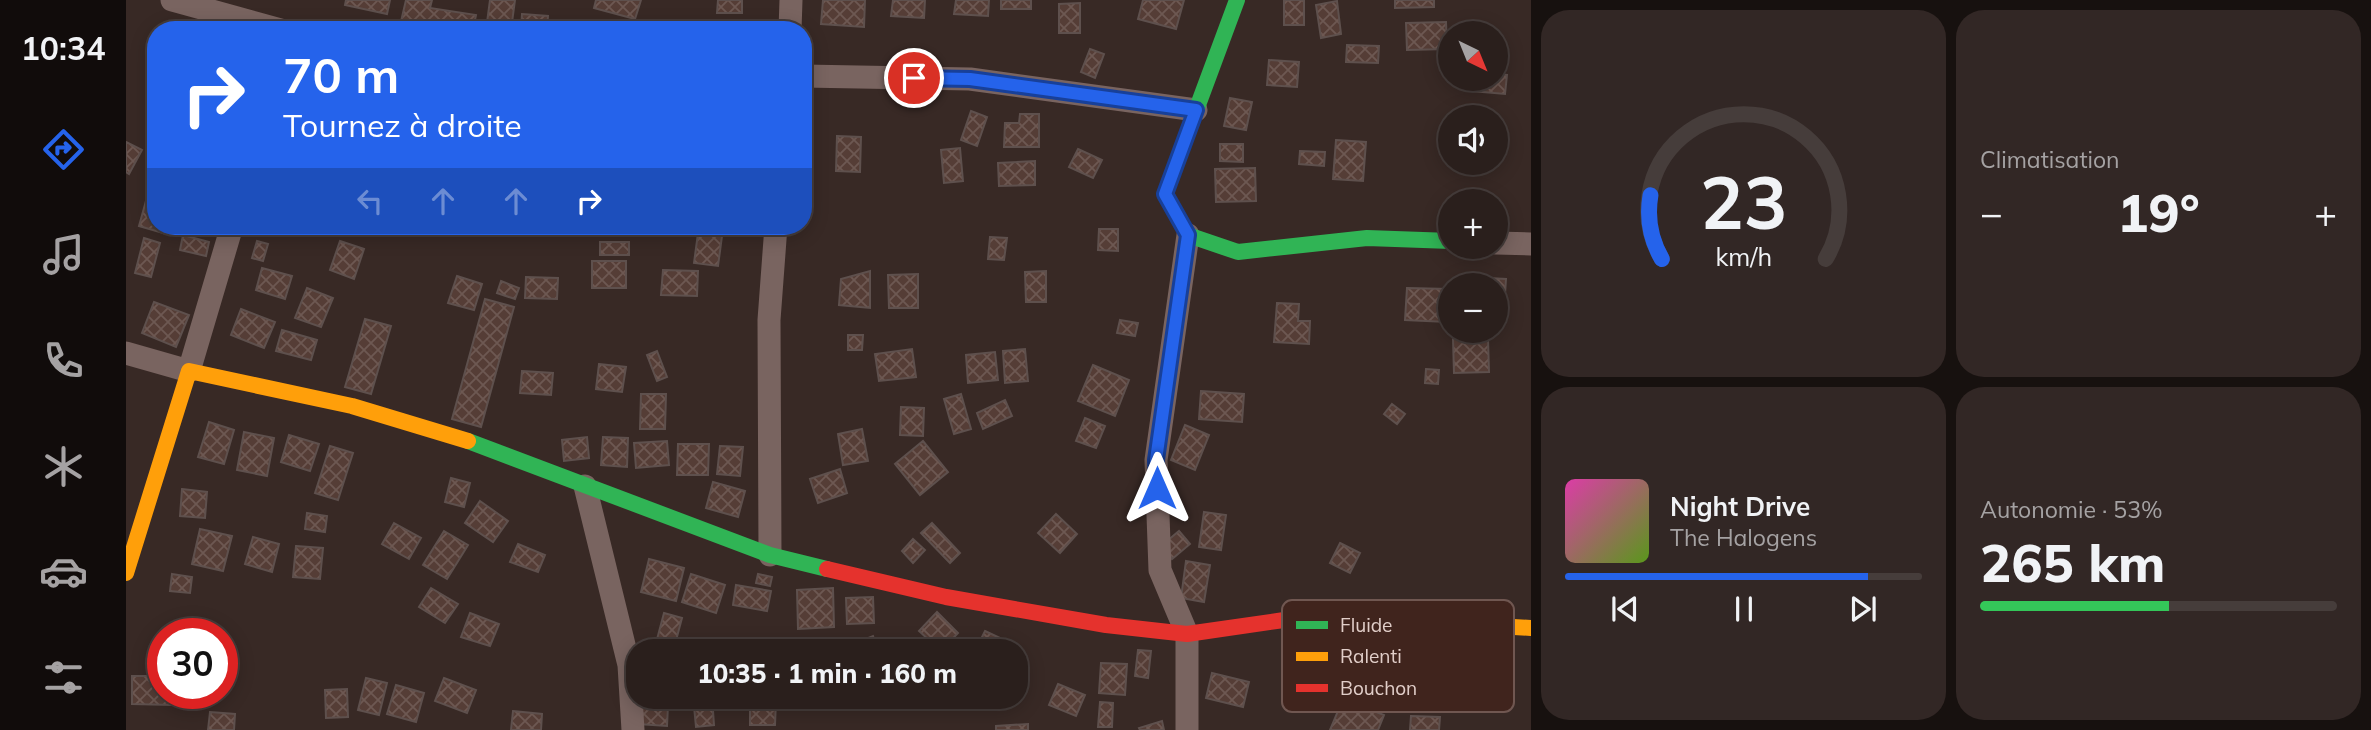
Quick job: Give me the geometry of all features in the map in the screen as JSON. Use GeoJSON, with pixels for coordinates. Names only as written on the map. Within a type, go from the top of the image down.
{"type":"FeatureCollection","features":[{"type":"Feature","properties":{"kind":"street"},"geometry":{"type":"LineString","coordinates":[[172,0],[248,21]]}},
{"type":"Feature","properties":{"kind":"street"},"geometry":{"type":"LineString","coordinates":[[790,21],[791,0]]}},
{"type":"Feature","properties":{"kind":"street"},"geometry":{"type":"LineString","coordinates":[[1187,730],[1187,634],[1160,570],[1156,460],[1188,235],[1165,194],[1237,0]]}},
{"type":"Feature","properties":{"kind":"street"},"geometry":{"type":"LineString","coordinates":[[812,76],[970,79],[1196,110]]}},
{"type":"Feature","properties":{"kind":"street"},"geometry":{"type":"LineString","coordinates":[[126,573],[229,235]]}},
{"type":"Feature","properties":{"kind":"street"},"geometry":{"type":"LineString","coordinates":[[770,555],[769,320],[775,235]]}},
{"type":"Feature","properties":{"kind":"street"},"geometry":{"type":"LineString","coordinates":[[1188,235],[1238,252],[1367,238],[1438,241]]}},
{"type":"Feature","properties":{"kind":"street"},"geometry":{"type":"LineString","coordinates":[[1508,243],[1531,244]]}},
{"type":"Feature","properties":{"kind":"street"},"geometry":{"type":"LineString","coordinates":[[126,353],[189,372],[365,410],[454,436],[770,555],[946,597],[1106,625],[1187,634],[1282,620]]}},
{"type":"Feature","properties":{"kind":"street"},"geometry":{"type":"LineString","coordinates":[[584,486],[629,665],[633,730]]}},
{"type":"Feature","properties":{"kind":"building"},"geometry":{"type":"Polygon","coordinates":[[[346,0],[390,0],[387,14],[345,5],[346,0]]]}},
{"type":"Feature","properties":{"kind":"building"},"geometry":{"type":"Polygon","coordinates":[[[406,0],[432,0],[430,8],[476,15],[475,21],[401,21],[406,0]]]}},
{"type":"Feature","properties":{"kind":"building"},"geometry":{"type":"Polygon","coordinates":[[[490,0],[515,0],[512,21],[487,21],[490,0]]]}},
{"type":"Feature","properties":{"kind":"building"},"geometry":{"type":"Polygon","coordinates":[[[596,0],[641,0],[635,19],[594,8],[596,0]]]}},
{"type":"Feature","properties":{"kind":"building"},"geometry":{"type":"Polygon","coordinates":[[[718,0],[742,0],[742,13],[717,13],[718,0]]]}},
{"type":"Feature","properties":{"kind":"building"},"geometry":{"type":"Polygon","coordinates":[[[823,0],[865,0],[864,27],[821,24],[823,0]]]}},
{"type":"Feature","properties":{"kind":"building"},"geometry":{"type":"Polygon","coordinates":[[[893,0],[925,0],[924,18],[891,16],[893,0]]]}},
{"type":"Feature","properties":{"kind":"building"},"geometry":{"type":"Polygon","coordinates":[[[956,0],[989,0],[988,16],[954,14],[956,0]]]}},
{"type":"Feature","properties":{"kind":"building"},"geometry":{"type":"Polygon","coordinates":[[[1001,0],[1031,0],[1031,9],[1001,9],[1001,0]]]}},
{"type":"Feature","properties":{"kind":"building"},"geometry":{"type":"Polygon","coordinates":[[[1143,0],[1184,0],[1176,29],[1138,19],[1143,0]]]}},
{"type":"Feature","properties":{"kind":"building"},"geometry":{"type":"Polygon","coordinates":[[[1284,0],[1304,0],[1304,25],[1284,25],[1284,0]]]}},
{"type":"Feature","properties":{"kind":"building"},"geometry":{"type":"Polygon","coordinates":[[[1395,0],[1434,0],[1434,7],[1395,8],[1395,0]]]}},
{"type":"Feature","properties":{"kind":"building"},"geometry":{"type":"Polygon","coordinates":[[[1337,1],[1341,34],[1321,38],[1316,5],[1337,1]]]}},
{"type":"Feature","properties":{"kind":"building"},"geometry":{"type":"Polygon","coordinates":[[[1080,3],[1080,33],[1059,33],[1059,4],[1080,3]]]}},
{"type":"Feature","properties":{"kind":"building"},"geometry":{"type":"Polygon","coordinates":[[[522,14],[548,16],[548,21],[522,21],[522,14]]]}},
{"type":"Feature","properties":{"kind":"building"},"geometry":{"type":"Polygon","coordinates":[[[1438,22],[1438,49],[1407,50],[1406,23],[1438,22]]]}},
{"type":"Feature","properties":{"kind":"building"},"geometry":{"type":"Polygon","coordinates":[[[1347,45],[1379,46],[1378,63],[1346,62],[1347,45]]]}},
{"type":"Feature","properties":{"kind":"building"},"geometry":{"type":"Polygon","coordinates":[[[1090,49],[1104,54],[1095,78],[1081,72],[1090,49]]]}},
{"type":"Feature","properties":{"kind":"building"},"geometry":{"type":"Polygon","coordinates":[[[1269,60],[1299,62],[1297,87],[1267,85],[1269,60]]]}},
{"type":"Feature","properties":{"kind":"building"},"geometry":{"type":"Polygon","coordinates":[[[1472,91],[1505,91],[1505,94],[1472,91]]]}},
{"type":"Feature","properties":{"kind":"building"},"geometry":{"type":"Polygon","coordinates":[[[1230,98],[1252,102],[1246,130],[1224,126],[1230,98]]]}},
{"type":"Feature","properties":{"kind":"building"},"geometry":{"type":"Polygon","coordinates":[[[971,111],[987,117],[977,146],[961,140],[971,111]]]}},
{"type":"Feature","properties":{"kind":"building"},"geometry":{"type":"Polygon","coordinates":[[[1020,114],[1039,114],[1039,147],[1004,147],[1005,123],[1019,123],[1020,114]]]}},
{"type":"Feature","properties":{"kind":"building"},"geometry":{"type":"Polygon","coordinates":[[[837,136],[861,137],[860,172],[836,171],[837,136]]]}},
{"type":"Feature","properties":{"kind":"building"},"geometry":{"type":"Polygon","coordinates":[[[1336,140],[1366,142],[1363,181],[1333,179],[1336,140]]]}},
{"type":"Feature","properties":{"kind":"building"},"geometry":{"type":"Polygon","coordinates":[[[126,142],[142,150],[129,174],[126,172],[126,142]]]}},
{"type":"Feature","properties":{"kind":"building"},"geometry":{"type":"Polygon","coordinates":[[[1220,144],[1243,144],[1243,162],[1220,161],[1220,144]]]}},
{"type":"Feature","properties":{"kind":"building"},"geometry":{"type":"Polygon","coordinates":[[[960,148],[963,181],[944,183],[941,150],[960,148]]]}},
{"type":"Feature","properties":{"kind":"building"},"geometry":{"type":"Polygon","coordinates":[[[1078,149],[1102,160],[1093,178],[1069,167],[1078,149]]]}},
{"type":"Feature","properties":{"kind":"building"},"geometry":{"type":"Polygon","coordinates":[[[1300,151],[1325,152],[1324,166],[1299,164],[1300,151]]]}},
{"type":"Feature","properties":{"kind":"building"},"geometry":{"type":"Polygon","coordinates":[[[1035,161],[1035,185],[999,186],[998,163],[1035,161]]]}},
{"type":"Feature","properties":{"kind":"building"},"geometry":{"type":"Polygon","coordinates":[[[1255,168],[1256,201],[1216,202],[1215,169],[1255,168]]]}},
{"type":"Feature","properties":{"kind":"building"},"geometry":{"type":"Polygon","coordinates":[[[147,197],[147,228],[139,226],[147,197]]]}},
{"type":"Feature","properties":{"kind":"building"},"geometry":{"type":"Polygon","coordinates":[[[1099,229],[1118,229],[1118,251],[1098,250],[1099,229]]]}},
{"type":"Feature","properties":{"kind":"building"},"geometry":{"type":"Polygon","coordinates":[[[183,235],[209,242],[206,256],[180,250],[183,235]]]}},
{"type":"Feature","properties":{"kind":"building"},"geometry":{"type":"Polygon","coordinates":[[[698,235],[722,236],[718,266],[694,263],[698,235]]]}},
{"type":"Feature","properties":{"kind":"building"},"geometry":{"type":"Polygon","coordinates":[[[990,237],[1007,238],[1004,260],[988,259],[990,237]]]}},
{"type":"Feature","properties":{"kind":"building"},"geometry":{"type":"Polygon","coordinates":[[[144,238],[160,243],[151,277],[135,273],[144,238]]]}},
{"type":"Feature","properties":{"kind":"building"},"geometry":{"type":"Polygon","coordinates":[[[257,241],[268,244],[263,261],[252,258],[257,241]]]}},
{"type":"Feature","properties":{"kind":"building"},"geometry":{"type":"Polygon","coordinates":[[[340,241],[364,249],[354,279],[330,270],[340,241]]]}},
{"type":"Feature","properties":{"kind":"building"},"geometry":{"type":"Polygon","coordinates":[[[600,242],[629,242],[629,255],[600,255],[600,242]]]}},
{"type":"Feature","properties":{"kind":"building"},"geometry":{"type":"Polygon","coordinates":[[[592,261],[626,261],[626,288],[592,288],[592,261]]]}},
{"type":"Feature","properties":{"kind":"building"},"geometry":{"type":"Polygon","coordinates":[[[262,268],[292,276],[285,299],[256,290],[262,268]]]}},
{"type":"Feature","properties":{"kind":"building"},"geometry":{"type":"Polygon","coordinates":[[[663,270],[698,271],[697,296],[661,295],[663,270]]]}},
{"type":"Feature","properties":{"kind":"building"},"geometry":{"type":"Polygon","coordinates":[[[870,271],[870,308],[839,305],[841,279],[870,271]]]}},
{"type":"Feature","properties":{"kind":"building"},"geometry":{"type":"Polygon","coordinates":[[[1046,271],[1046,302],[1026,302],[1025,272],[1046,271]]]}},
{"type":"Feature","properties":{"kind":"building"},"geometry":{"type":"Polygon","coordinates":[[[918,274],[918,308],[889,308],[888,275],[918,274]]]}},
{"type":"Feature","properties":{"kind":"building"},"geometry":{"type":"Polygon","coordinates":[[[457,276],[482,284],[474,310],[448,303],[457,276]]]}},
{"type":"Feature","properties":{"kind":"building"},"geometry":{"type":"Polygon","coordinates":[[[526,277],[558,278],[557,299],[525,298],[526,277]]]}},
{"type":"Feature","properties":{"kind":"building"},"geometry":{"type":"Polygon","coordinates":[[[501,281],[519,288],[515,299],[497,293],[501,281]]]}},
{"type":"Feature","properties":{"kind":"building"},"geometry":{"type":"Polygon","coordinates":[[[307,288],[333,298],[321,327],[295,318],[307,288]]]}},
{"type":"Feature","properties":{"kind":"building"},"geometry":{"type":"Polygon","coordinates":[[[1407,288],[1438,289],[1438,322],[1405,320],[1407,288]]]}},
{"type":"Feature","properties":{"kind":"building"},"geometry":{"type":"Polygon","coordinates":[[[485,299],[514,307],[481,427],[452,419],[485,299]]]}},
{"type":"Feature","properties":{"kind":"building"},"geometry":{"type":"Polygon","coordinates":[[[154,302],[189,315],[176,347],[142,333],[154,302]]]}},
{"type":"Feature","properties":{"kind":"building"},"geometry":{"type":"Polygon","coordinates":[[[1277,303],[1299,304],[1298,321],[1310,321],[1309,344],[1274,342],[1277,303]]]}},
{"type":"Feature","properties":{"kind":"building"},"geometry":{"type":"Polygon","coordinates":[[[241,309],[275,322],[264,348],[231,335],[241,309]]]}},
{"type":"Feature","properties":{"kind":"building"},"geometry":{"type":"Polygon","coordinates":[[[365,319],[391,326],[371,394],[345,387],[365,319]]]}},
{"type":"Feature","properties":{"kind":"building"},"geometry":{"type":"Polygon","coordinates":[[[1120,320],[1138,323],[1135,336],[1117,333],[1120,320]]]}},
{"type":"Feature","properties":{"kind":"building"},"geometry":{"type":"Polygon","coordinates":[[[282,330],[317,340],[311,360],[276,351],[282,330]]]}},
{"type":"Feature","properties":{"kind":"building"},"geometry":{"type":"Polygon","coordinates":[[[848,335],[863,335],[862,350],[848,350],[848,335]]]}},
{"type":"Feature","properties":{"kind":"building"},"geometry":{"type":"Polygon","coordinates":[[[1453,343],[1488,343],[1489,372],[1454,373],[1453,343]]]}},
{"type":"Feature","properties":{"kind":"building"},"geometry":{"type":"Polygon","coordinates":[[[912,349],[916,377],[879,381],[875,354],[912,349]]]}},
{"type":"Feature","properties":{"kind":"building"},"geometry":{"type":"Polygon","coordinates":[[[1025,349],[1028,381],[1005,383],[1003,351],[1025,349]]]}},
{"type":"Feature","properties":{"kind":"building"},"geometry":{"type":"Polygon","coordinates":[[[657,351],[667,377],[657,381],[647,355],[657,351]]]}},
{"type":"Feature","properties":{"kind":"building"},"geometry":{"type":"Polygon","coordinates":[[[995,352],[998,380],[968,383],[966,355],[995,352]]]}},
{"type":"Feature","properties":{"kind":"building"},"geometry":{"type":"Polygon","coordinates":[[[599,364],[626,367],[622,392],[596,389],[599,364]]]}},
{"type":"Feature","properties":{"kind":"building"},"geometry":{"type":"Polygon","coordinates":[[[1093,365],[1129,380],[1115,416],[1078,401],[1093,365]]]}},
{"type":"Feature","properties":{"kind":"building"},"geometry":{"type":"Polygon","coordinates":[[[1426,369],[1439,370],[1438,384],[1425,383],[1426,369]]]}},
{"type":"Feature","properties":{"kind":"building"},"geometry":{"type":"Polygon","coordinates":[[[522,371],[553,373],[551,395],[520,393],[522,371]]]}},
{"type":"Feature","properties":{"kind":"building"},"geometry":{"type":"Polygon","coordinates":[[[1201,391],[1244,394],[1242,422],[1199,419],[1201,391]]]}},
{"type":"Feature","properties":{"kind":"building"},"geometry":{"type":"Polygon","coordinates":[[[641,394],[666,394],[665,429],[640,429],[641,394]]]}},
{"type":"Feature","properties":{"kind":"building"},"geometry":{"type":"Polygon","coordinates":[[[961,394],[971,429],[954,434],[944,399],[961,394]]]}},
{"type":"Feature","properties":{"kind":"building"},"geometry":{"type":"Polygon","coordinates":[[[1005,400],[1012,416],[983,429],[977,413],[1005,400]]]}},
{"type":"Feature","properties":{"kind":"building"},"geometry":{"type":"Polygon","coordinates":[[[1392,404],[1405,414],[1397,424],[1384,414],[1392,404]]]}},
{"type":"Feature","properties":{"kind":"building"},"geometry":{"type":"Polygon","coordinates":[[[901,407],[924,408],[923,436],[900,435],[901,407]]]}},
{"type":"Feature","properties":{"kind":"building"},"geometry":{"type":"Polygon","coordinates":[[[1085,418],[1105,426],[1096,448],[1076,441],[1085,418]]]}},
{"type":"Feature","properties":{"kind":"building"},"geometry":{"type":"Polygon","coordinates":[[[209,422],[234,430],[224,464],[198,457],[209,422]]]}},
{"type":"Feature","properties":{"kind":"building"},"geometry":{"type":"Polygon","coordinates":[[[1185,425],[1209,435],[1195,470],[1171,460],[1185,425]]]}},
{"type":"Feature","properties":{"kind":"building"},"geometry":{"type":"Polygon","coordinates":[[[862,429],[868,461],[843,465],[838,434],[862,429]]]}},
{"type":"Feature","properties":{"kind":"building"},"geometry":{"type":"Polygon","coordinates":[[[244,432],[274,438],[267,476],[237,470],[244,432]]]}},
{"type":"Feature","properties":{"kind":"building"},"geometry":{"type":"Polygon","coordinates":[[[289,435],[319,444],[310,471],[281,462],[289,435]]]}},
{"type":"Feature","properties":{"kind":"building"},"geometry":{"type":"Polygon","coordinates":[[[587,437],[589,458],[564,461],[562,440],[587,437]]]}},
{"type":"Feature","properties":{"kind":"building"},"geometry":{"type":"Polygon","coordinates":[[[603,437],[628,438],[627,467],[601,465],[603,437]]]}},
{"type":"Feature","properties":{"kind":"building"},"geometry":{"type":"Polygon","coordinates":[[[667,441],[669,465],[636,468],[634,443],[667,441]]]}},
{"type":"Feature","properties":{"kind":"building"},"geometry":{"type":"Polygon","coordinates":[[[923,441],[948,472],[920,495],[895,464],[923,441]]]}},
{"type":"Feature","properties":{"kind":"building"},"geometry":{"type":"Polygon","coordinates":[[[678,444],[709,444],[708,475],[677,475],[678,444]]]}},
{"type":"Feature","properties":{"kind":"building"},"geometry":{"type":"Polygon","coordinates":[[[330,446],[353,453],[338,500],[315,493],[330,446]]]}},
{"type":"Feature","properties":{"kind":"building"},"geometry":{"type":"Polygon","coordinates":[[[720,446],[743,447],[740,476],[717,474],[720,446]]]}},
{"type":"Feature","properties":{"kind":"building"},"geometry":{"type":"Polygon","coordinates":[[[840,469],[847,493],[818,503],[810,479],[840,469]]]}},
{"type":"Feature","properties":{"kind":"building"},"geometry":{"type":"Polygon","coordinates":[[[451,478],[470,483],[464,507],[445,502],[451,478]]]}},
{"type":"Feature","properties":{"kind":"building"},"geometry":{"type":"Polygon","coordinates":[[[713,482],[745,491],[738,517],[706,508],[713,482]]]}},
{"type":"Feature","properties":{"kind":"building"},"geometry":{"type":"Polygon","coordinates":[[[182,489],[207,492],[205,518],[180,516],[182,489]]]}},
{"type":"Feature","properties":{"kind":"building"},"geometry":{"type":"Polygon","coordinates":[[[480,501],[508,521],[493,542],[465,523],[480,501]]]}},
{"type":"Feature","properties":{"kind":"building"},"geometry":{"type":"Polygon","coordinates":[[[1204,512],[1226,515],[1221,550],[1199,547],[1204,512]]]}},
{"type":"Feature","properties":{"kind":"building"},"geometry":{"type":"Polygon","coordinates":[[[307,513],[327,516],[325,532],[305,529],[307,513]]]}},
{"type":"Feature","properties":{"kind":"building"},"geometry":{"type":"Polygon","coordinates":[[[1056,514],[1077,534],[1060,553],[1038,533],[1056,514]]]}},
{"type":"Feature","properties":{"kind":"building"},"geometry":{"type":"Polygon","coordinates":[[[394,523],[421,538],[409,559],[382,544],[394,523]]]}},
{"type":"Feature","properties":{"kind":"building"},"geometry":{"type":"Polygon","coordinates":[[[932,523],[960,553],[950,563],[921,533],[932,523]]]}},
{"type":"Feature","properties":{"kind":"building"},"geometry":{"type":"Polygon","coordinates":[[[200,529],[232,536],[223,571],[192,564],[200,529]]]}},
{"type":"Feature","properties":{"kind":"building"},"geometry":{"type":"Polygon","coordinates":[[[444,531],[468,545],[447,579],[423,565],[444,531]]]}},
{"type":"Feature","properties":{"kind":"building"},"geometry":{"type":"Polygon","coordinates":[[[1179,531],[1190,544],[1172,559],[1161,546],[1179,531]]]}},
{"type":"Feature","properties":{"kind":"building"},"geometry":{"type":"Polygon","coordinates":[[[253,537],[279,544],[272,572],[245,564],[253,537]]]}},
{"type":"Feature","properties":{"kind":"building"},"geometry":{"type":"Polygon","coordinates":[[[913,539],[925,550],[913,563],[902,551],[913,539]]]}},
{"type":"Feature","properties":{"kind":"building"},"geometry":{"type":"Polygon","coordinates":[[[1340,543],[1360,553],[1350,573],[1330,563],[1340,543]]]}},
{"type":"Feature","properties":{"kind":"building"},"geometry":{"type":"Polygon","coordinates":[[[518,544],[545,555],[538,572],[510,562],[518,544]]]}},
{"type":"Feature","properties":{"kind":"building"},"geometry":{"type":"Polygon","coordinates":[[[296,546],[323,548],[320,579],[293,577],[296,546]]]}},
{"type":"Feature","properties":{"kind":"building"},"geometry":{"type":"Polygon","coordinates":[[[649,559],[684,568],[676,601],[641,592],[649,559]]]}},
{"type":"Feature","properties":{"kind":"building"},"geometry":{"type":"Polygon","coordinates":[[[1186,561],[1210,565],[1204,602],[1181,598],[1186,561]]]}},
{"type":"Feature","properties":{"kind":"building"},"geometry":{"type":"Polygon","coordinates":[[[172,574],[192,577],[190,593],[170,591],[172,574]]]}},
{"type":"Feature","properties":{"kind":"building"},"geometry":{"type":"Polygon","coordinates":[[[691,574],[725,585],[716,613],[682,602],[691,574]]]}},
{"type":"Feature","properties":{"kind":"building"},"geometry":{"type":"Polygon","coordinates":[[[758,574],[772,577],[770,586],[756,583],[758,574]]]}},
{"type":"Feature","properties":{"kind":"building"},"geometry":{"type":"Polygon","coordinates":[[[736,585],[771,591],[767,611],[733,605],[736,585]]]}},
{"type":"Feature","properties":{"kind":"building"},"geometry":{"type":"Polygon","coordinates":[[[431,588],[458,604],[445,623],[419,607],[431,588]]]}},
{"type":"Feature","properties":{"kind":"building"},"geometry":{"type":"Polygon","coordinates":[[[833,588],[834,627],[798,629],[797,590],[833,588]]]}},
{"type":"Feature","properties":{"kind":"building"},"geometry":{"type":"Polygon","coordinates":[[[873,597],[874,623],[847,624],[846,598],[873,597]]]}},
{"type":"Feature","properties":{"kind":"building"},"geometry":{"type":"Polygon","coordinates":[[[937,612],[958,633],[952,639],[928,639],[919,631],[937,612]]]}},
{"type":"Feature","properties":{"kind":"building"},"geometry":{"type":"Polygon","coordinates":[[[470,613],[499,624],[490,646],[461,637],[470,613]]]}},
{"type":"Feature","properties":{"kind":"building"},"geometry":{"type":"Polygon","coordinates":[[[664,613],[682,618],[676,639],[657,639],[664,613]]]}},
{"type":"Feature","properties":{"kind":"building"},"geometry":{"type":"Polygon","coordinates":[[[985,631],[1000,638],[999,639],[981,639],[985,631]]]}},
{"type":"Feature","properties":{"kind":"building"},"geometry":{"type":"Polygon","coordinates":[[[1138,650],[1151,651],[1148,678],[1135,676],[1138,650]]]}},
{"type":"Feature","properties":{"kind":"building"},"geometry":{"type":"Polygon","coordinates":[[[1101,663],[1127,664],[1125,695],[1099,693],[1101,663]]]}},
{"type":"Feature","properties":{"kind":"building"},"geometry":{"type":"Polygon","coordinates":[[[1212,673],[1249,682],[1243,707],[1206,698],[1212,673]]]}},
{"type":"Feature","properties":{"kind":"building"},"geometry":{"type":"Polygon","coordinates":[[[132,676],[147,676],[147,704],[132,704],[132,676]]]}},
{"type":"Feature","properties":{"kind":"building"},"geometry":{"type":"Polygon","coordinates":[[[366,678],[387,683],[379,715],[358,710],[366,678]]]}},
{"type":"Feature","properties":{"kind":"building"},"geometry":{"type":"Polygon","coordinates":[[[444,678],[476,690],[467,713],[435,701],[444,678]]]}},
{"type":"Feature","properties":{"kind":"building"},"geometry":{"type":"Polygon","coordinates":[[[1058,684],[1085,695],[1076,716],[1049,705],[1058,684]]]}},
{"type":"Feature","properties":{"kind":"building"},"geometry":{"type":"Polygon","coordinates":[[[396,685],[424,693],[416,722],[387,714],[396,685]]]}},
{"type":"Feature","properties":{"kind":"building"},"geometry":{"type":"Polygon","coordinates":[[[347,689],[348,717],[326,718],[325,690],[347,689]]]}},
{"type":"Feature","properties":{"kind":"building"},"geometry":{"type":"Polygon","coordinates":[[[1100,702],[1113,703],[1112,727],[1098,727],[1100,702]]]}},
{"type":"Feature","properties":{"kind":"building"},"geometry":{"type":"Polygon","coordinates":[[[639,709],[668,709],[667,726],[638,724],[639,709]]]}},
{"type":"Feature","properties":{"kind":"building"},"geometry":{"type":"Polygon","coordinates":[[[694,709],[713,709],[714,725],[696,727],[694,709]]]}},
{"type":"Feature","properties":{"kind":"building"},"geometry":{"type":"Polygon","coordinates":[[[750,709],[776,709],[775,725],[750,725],[750,709]]]}},
{"type":"Feature","properties":{"kind":"building"},"geometry":{"type":"Polygon","coordinates":[[[513,711],[542,714],[541,730],[511,730],[513,711]]]}},
{"type":"Feature","properties":{"kind":"building"},"geometry":{"type":"Polygon","coordinates":[[[210,712],[235,714],[234,730],[208,730],[210,712]]]}},
{"type":"Feature","properties":{"kind":"building"},"geometry":{"type":"Polygon","coordinates":[[[1338,712],[1376,712],[1384,715],[1378,730],[1330,730],[1338,712]]]}},
{"type":"Feature","properties":{"kind":"building"},"geometry":{"type":"Polygon","coordinates":[[[1411,716],[1440,717],[1439,730],[1410,730],[1411,716]]]}},
{"type":"Feature","properties":{"kind":"building"},"geometry":{"type":"Polygon","coordinates":[[[1162,721],[1164,730],[1139,728],[1162,721]]]}},
{"type":"Feature","properties":{"kind":"building"},"geometry":{"type":"Polygon","coordinates":[[[1028,724],[1028,730],[996,730],[996,726],[1028,724]]]}},
{"type":"Feature","properties":{"kind":"traffic: fast"},"geometry":{"type":"LineString","coordinates":[[1237,0],[1165,194],[1188,235],[1238,252],[1367,238],[1438,241]]}},
{"type":"Feature","properties":{"kind":"traffic: fast"},"geometry":{"type":"LineString","coordinates":[[468,441],[770,555],[827,569]]}},
{"type":"Feature","properties":{"kind":"traffic: slow"},"geometry":{"type":"LineString","coordinates":[[126,573],[189,371],[352,406],[468,441]]}},
{"type":"Feature","properties":{"kind":"traffic: slow"},"geometry":{"type":"LineString","coordinates":[[1514,627],[1531,628]]}},
{"type":"Feature","properties":{"kind":"traffic: jam"},"geometry":{"type":"LineString","coordinates":[[827,569],[946,597],[1106,625],[1187,634],[1282,620]]}},
{"type":"Feature","properties":{"kind":"route"},"geometry":{"type":"LineString","coordinates":[[914,78],[970,79],[1196,110],[1165,194],[1188,235],[1156,460],[1157,488]]}}]}
